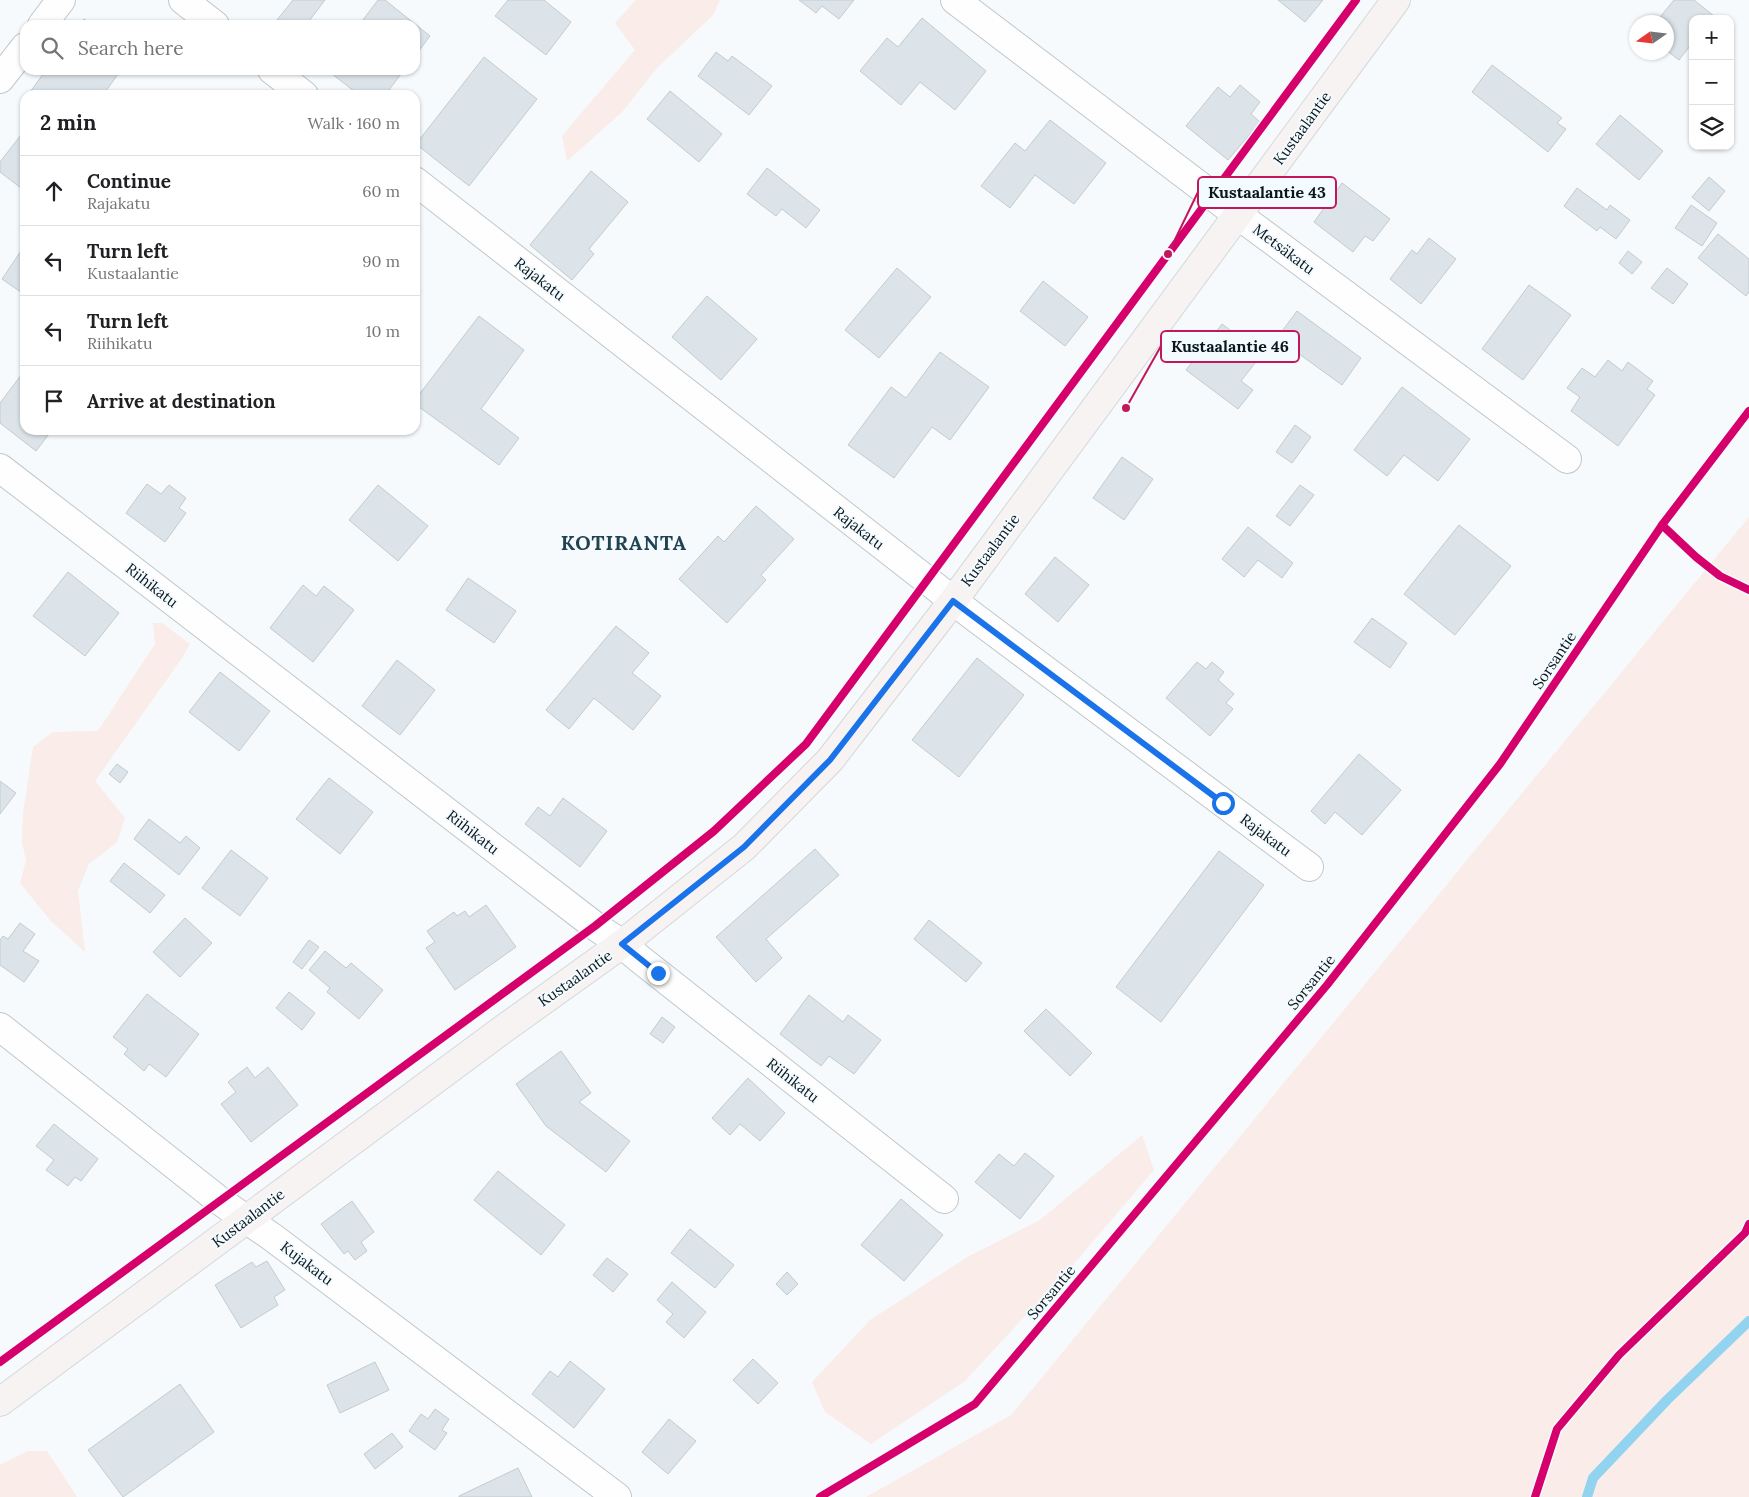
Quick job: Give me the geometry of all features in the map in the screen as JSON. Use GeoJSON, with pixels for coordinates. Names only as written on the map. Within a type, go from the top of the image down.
{"type":"FeatureCollection","features":[{"type":"Feature","properties":{"kind":"main road","name":"Kustaalantie"},"geometry":{"type":"LineString","coordinates":[[0,1402],[502,1030],[622,944],[744,847],[830,760],[953,601],[1396,0]]}},
{"type":"Feature","properties":{"kind":"street"},"geometry":{"type":"LineString","coordinates":[[46,20],[61,0]]}},
{"type":"Feature","properties":{"kind":"street"},"geometry":{"type":"LineString","coordinates":[[182,0],[208,20]]}},
{"type":"Feature","properties":{"kind":"street","name":"Metsäkatu"},"geometry":{"type":"LineString","coordinates":[[955,0],[1238,215],[1567,459]]}},
{"type":"Feature","properties":{"kind":"street"},"geometry":{"type":"LineString","coordinates":[[0,79],[20,53]]}},
{"type":"Feature","properties":{"kind":"street"},"geometry":{"type":"LineString","coordinates":[[278,75],[298,90]]}},
{"type":"Feature","properties":{"kind":"street","name":"Rajakatu"},"geometry":{"type":"LineString","coordinates":[[420,185],[953,601],[1309,867]]}},
{"type":"Feature","properties":{"kind":"street","name":"Riihikatu"},"geometry":{"type":"LineString","coordinates":[[0,468],[589,921],[622,944],[944,1199]]}},
{"type":"Feature","properties":{"kind":"street","name":"Kujakatu"},"geometry":{"type":"LineString","coordinates":[[0,1027],[220,1201],[272,1237],[617,1497]]}},
{"type":"Feature","properties":{"kind":"shaded area"},"geometry":{"type":"Polygon","coordinates":[[[636,0],[720,0],[713,15],[658,67],[622,112],[567,161],[562,136],[635,50],[615,23],[636,0]]]}},
{"type":"Feature","properties":{"kind":"shaded area"},"geometry":{"type":"Polygon","coordinates":[[[1749,517],[1749,1497],[866,1497],[1011,1415],[1749,517]]]}},
{"type":"Feature","properties":{"kind":"shaded area"},"geometry":{"type":"Polygon","coordinates":[[[153,623],[162,623],[190,644],[95,781],[125,818],[117,842],[89,864],[78,891],[85,952],[51,921],[20,883],[26,861],[22,842],[23,813],[33,747],[53,732],[98,731],[155,644],[153,623]]]}},
{"type":"Feature","properties":{"kind":"shaded area"},"geometry":{"type":"Polygon","coordinates":[[[1142,1135],[1154,1170],[1078,1259],[964,1382],[871,1444],[825,1412],[812,1382],[870,1320],[969,1256],[1040,1220],[1142,1135]]]}},
{"type":"Feature","properties":{"kind":"shaded area"},"geometry":{"type":"Polygon","coordinates":[[[28,1451],[47,1451],[77,1497],[0,1497],[0,1465],[28,1451]]]}},
{"type":"Feature","properties":{"kind":"building"},"geometry":{"type":"Polygon","coordinates":[[[293,0],[325,0],[310,20],[277,20],[293,0]]]}},
{"type":"Feature","properties":{"kind":"building"},"geometry":{"type":"Polygon","coordinates":[[[378,0],[385,0],[410,20],[363,20],[378,0]]]}},
{"type":"Feature","properties":{"kind":"building"},"geometry":{"type":"Polygon","coordinates":[[[508,0],[544,0],[571,22],[546,55],[495,16],[508,0]]]}},
{"type":"Feature","properties":{"kind":"building"},"geometry":{"type":"Polygon","coordinates":[[[799,0],[854,0],[839,19],[822,6],[816,13],[799,0]]]}},
{"type":"Feature","properties":{"kind":"building"},"geometry":{"type":"Polygon","coordinates":[[[1278,0],[1323,0],[1305,22],[1278,0]]]}},
{"type":"Feature","properties":{"kind":"building"},"geometry":{"type":"Polygon","coordinates":[[[1674,0],[1694,0],[1713,15],[1689,15],[1689,47],[1679,60],[1674,56],[1674,15],[1662,15],[1674,0]]]}},
{"type":"Feature","properties":{"kind":"building"},"geometry":{"type":"Polygon","coordinates":[[[922,18],[986,71],[955,110],[920,82],[901,105],[860,71],[887,38],[898,47],[922,18]]]}},
{"type":"Feature","properties":{"kind":"building"},"geometry":{"type":"Polygon","coordinates":[[[420,28],[430,36],[420,49],[420,28]]]}},
{"type":"Feature","properties":{"kind":"building"},"geometry":{"type":"Polygon","coordinates":[[[716,52],[728,61],[732,56],[772,86],[749,115],[698,76],[716,52]]]}},
{"type":"Feature","properties":{"kind":"building"},"geometry":{"type":"Polygon","coordinates":[[[484,57],[537,99],[469,186],[420,147],[420,139],[484,57]]]}},
{"type":"Feature","properties":{"kind":"building"},"geometry":{"type":"Polygon","coordinates":[[[1492,65],[1562,118],[1557,123],[1566,129],[1548,152],[1472,92],[1492,65]]]}},
{"type":"Feature","properties":{"kind":"building"},"geometry":{"type":"Polygon","coordinates":[[[42,75],[117,75],[107,90],[32,90],[42,75]]]}},
{"type":"Feature","properties":{"kind":"building"},"geometry":{"type":"Polygon","coordinates":[[[333,75],[400,75],[389,90],[353,90],[333,75]]]}},
{"type":"Feature","properties":{"kind":"building"},"geometry":{"type":"Polygon","coordinates":[[[1240,85],[1260,102],[1251,114],[1260,122],[1228,160],[1186,126],[1218,87],[1230,97],[1240,85]]]}},
{"type":"Feature","properties":{"kind":"building"},"geometry":{"type":"Polygon","coordinates":[[[670,91],[722,134],[699,162],[647,119],[670,91]]]}},
{"type":"Feature","properties":{"kind":"building"},"geometry":{"type":"Polygon","coordinates":[[[1620,115],[1663,151],[1639,180],[1596,144],[1620,115]]]}},
{"type":"Feature","properties":{"kind":"building"},"geometry":{"type":"Polygon","coordinates":[[[1050,120],[1106,163],[1074,204],[1035,175],[1010,208],[981,186],[1015,143],[1025,151],[1050,120]]]}},
{"type":"Feature","properties":{"kind":"building"},"geometry":{"type":"Polygon","coordinates":[[[20,136],[20,187],[0,172],[0,162],[20,136]]]}},
{"type":"Feature","properties":{"kind":"building"},"geometry":{"type":"Polygon","coordinates":[[[767,168],[820,210],[806,228],[782,209],[776,216],[747,194],[767,168]]]}},
{"type":"Feature","properties":{"kind":"building"},"geometry":{"type":"Polygon","coordinates":[[[591,171],[628,202],[589,249],[594,254],[572,280],[530,245],[591,171]]]}},
{"type":"Feature","properties":{"kind":"building"},"geometry":{"type":"Polygon","coordinates":[[[1709,177],[1725,191],[1709,211],[1692,197],[1709,177]]]}},
{"type":"Feature","properties":{"kind":"building"},"geometry":{"type":"Polygon","coordinates":[[[1342,183],[1390,219],[1373,241],[1365,236],[1353,252],[1314,222],[1342,183]]]}},
{"type":"Feature","properties":{"kind":"building"},"geometry":{"type":"Polygon","coordinates":[[[1577,188],[1607,210],[1610,205],[1630,220],[1616,239],[1600,227],[1597,231],[1564,206],[1577,188]]]}},
{"type":"Feature","properties":{"kind":"building"},"geometry":{"type":"Polygon","coordinates":[[[1691,205],[1717,223],[1702,246],[1675,228],[1691,205]]]}},
{"type":"Feature","properties":{"kind":"building"},"geometry":{"type":"Polygon","coordinates":[[[1718,234],[1749,259],[1749,292],[1746,296],[1698,258],[1718,234]]]}},
{"type":"Feature","properties":{"kind":"building"},"geometry":{"type":"Polygon","coordinates":[[[1429,238],[1456,259],[1421,304],[1390,279],[1412,250],[1417,254],[1429,238]]]}},
{"type":"Feature","properties":{"kind":"building"},"geometry":{"type":"Polygon","coordinates":[[[1628,251],[1642,262],[1632,274],[1619,263],[1628,251]]]}},
{"type":"Feature","properties":{"kind":"building"},"geometry":{"type":"Polygon","coordinates":[[[20,252],[20,292],[2,279],[20,252]]]}},
{"type":"Feature","properties":{"kind":"building"},"geometry":{"type":"Polygon","coordinates":[[[897,268],[931,297],[879,358],[845,330],[897,268]]]}},
{"type":"Feature","properties":{"kind":"building"},"geometry":{"type":"Polygon","coordinates":[[[1667,268],[1688,284],[1673,304],[1651,288],[1667,268]]]}},
{"type":"Feature","properties":{"kind":"building"},"geometry":{"type":"Polygon","coordinates":[[[1043,281],[1088,317],[1065,346],[1020,311],[1043,281]]]}},
{"type":"Feature","properties":{"kind":"building"},"geometry":{"type":"Polygon","coordinates":[[[1529,285],[1571,315],[1523,380],[1482,349],[1529,285]]]}},
{"type":"Feature","properties":{"kind":"building"},"geometry":{"type":"Polygon","coordinates":[[[707,296],[757,339],[721,380],[672,337],[707,296]]]}},
{"type":"Feature","properties":{"kind":"building"},"geometry":{"type":"Polygon","coordinates":[[[1297,311],[1361,358],[1342,385],[1277,338],[1297,311]]]}},
{"type":"Feature","properties":{"kind":"building"},"geometry":{"type":"Polygon","coordinates":[[[479,316],[524,350],[481,409],[519,438],[499,465],[420,408],[420,393],[479,316]]]}},
{"type":"Feature","properties":{"kind":"building"},"geometry":{"type":"Polygon","coordinates":[[[1222,324],[1262,354],[1241,381],[1253,390],[1238,409],[1186,370],[1222,324]]]}},
{"type":"Feature","properties":{"kind":"building"},"geometry":{"type":"Polygon","coordinates":[[[940,352],[989,387],[950,440],[932,427],[894,478],[848,445],[891,387],[906,398],[940,352]]]}},
{"type":"Feature","properties":{"kind":"building"},"geometry":{"type":"Polygon","coordinates":[[[1608,360],[1622,371],[1628,362],[1653,381],[1647,389],[1655,395],[1618,446],[1571,411],[1580,397],[1567,388],[1582,368],[1595,377],[1608,360]]]}},
{"type":"Feature","properties":{"kind":"building"},"geometry":{"type":"Polygon","coordinates":[[[20,377],[20,435],[48,435],[36,451],[0,423],[0,403],[20,377]]]}},
{"type":"Feature","properties":{"kind":"building"},"geometry":{"type":"Polygon","coordinates":[[[1402,387],[1470,439],[1438,481],[1404,455],[1387,476],[1354,450],[1402,387]]]}},
{"type":"Feature","properties":{"kind":"building"},"geometry":{"type":"Polygon","coordinates":[[[1295,425],[1311,437],[1292,463],[1276,452],[1295,425]]]}},
{"type":"Feature","properties":{"kind":"building"},"geometry":{"type":"Polygon","coordinates":[[[1122,457],[1153,479],[1124,520],[1093,498],[1122,457]]]}},
{"type":"Feature","properties":{"kind":"building"},"geometry":{"type":"Polygon","coordinates":[[[147,484],[161,494],[169,485],[186,498],[179,508],[186,513],[165,542],[126,513],[147,484]]]}},
{"type":"Feature","properties":{"kind":"building"},"geometry":{"type":"Polygon","coordinates":[[[378,485],[428,526],[398,561],[349,520],[378,485]]]}},
{"type":"Feature","properties":{"kind":"building"},"geometry":{"type":"Polygon","coordinates":[[[1300,485],[1314,495],[1290,526],[1276,516],[1300,485]]]}},
{"type":"Feature","properties":{"kind":"building"},"geometry":{"type":"Polygon","coordinates":[[[756,506],[794,539],[761,575],[766,580],[727,623],[679,579],[718,536],[724,542],[756,506]]]}},
{"type":"Feature","properties":{"kind":"building"},"geometry":{"type":"Polygon","coordinates":[[[1459,525],[1511,566],[1455,635],[1404,594],[1459,525]]]}},
{"type":"Feature","properties":{"kind":"building"},"geometry":{"type":"Polygon","coordinates":[[[1248,527],[1293,563],[1282,578],[1258,560],[1244,577],[1222,559],[1248,527]]]}},
{"type":"Feature","properties":{"kind":"building"},"geometry":{"type":"Polygon","coordinates":[[[1055,557],[1089,585],[1058,622],[1025,594],[1055,557]]]}},
{"type":"Feature","properties":{"kind":"building"},"geometry":{"type":"Polygon","coordinates":[[[68,572],[119,613],[85,656],[33,616],[68,572]]]}},
{"type":"Feature","properties":{"kind":"building"},"geometry":{"type":"Polygon","coordinates":[[[468,578],[516,611],[494,643],[446,610],[468,578]]]}},
{"type":"Feature","properties":{"kind":"building"},"geometry":{"type":"Polygon","coordinates":[[[303,585],[316,596],[324,586],[354,610],[313,662],[270,628],[303,585]]]}},
{"type":"Feature","properties":{"kind":"building"},"geometry":{"type":"Polygon","coordinates":[[[1372,618],[1407,643],[1390,668],[1354,642],[1372,618]]]}},
{"type":"Feature","properties":{"kind":"building"},"geometry":{"type":"Polygon","coordinates":[[[616,626],[649,653],[632,673],[661,696],[633,730],[594,698],[569,729],[546,710],[616,626]]]}},
{"type":"Feature","properties":{"kind":"building"},"geometry":{"type":"Polygon","coordinates":[[[977,658],[1024,695],[959,777],[912,740],[977,658]]]}},
{"type":"Feature","properties":{"kind":"building"},"geometry":{"type":"Polygon","coordinates":[[[397,660],[435,690],[400,735],[362,706],[397,660]]]}},
{"type":"Feature","properties":{"kind":"building"},"geometry":{"type":"Polygon","coordinates":[[[1197,662],[1206,669],[1212,662],[1224,672],[1218,680],[1234,694],[1226,703],[1233,709],[1210,736],[1166,698],[1197,662]]]}},
{"type":"Feature","properties":{"kind":"building"},"geometry":{"type":"Polygon","coordinates":[[[220,672],[270,711],[239,751],[189,712],[220,672]]]}},
{"type":"Feature","properties":{"kind":"building"},"geometry":{"type":"Polygon","coordinates":[[[1359,754],[1401,790],[1362,835],[1335,812],[1325,824],[1311,811],[1359,754]]]}},
{"type":"Feature","properties":{"kind":"building"},"geometry":{"type":"Polygon","coordinates":[[[117,764],[128,772],[120,783],[109,774],[117,764]]]}},
{"type":"Feature","properties":{"kind":"building"},"geometry":{"type":"Polygon","coordinates":[[[329,778],[373,812],[340,854],[296,819],[329,778]]]}},
{"type":"Feature","properties":{"kind":"building"},"geometry":{"type":"Polygon","coordinates":[[[0,781],[16,793],[0,814],[0,781]]]}},
{"type":"Feature","properties":{"kind":"building"},"geometry":{"type":"Polygon","coordinates":[[[563,798],[607,831],[580,867],[525,824],[538,807],[550,816],[563,798]]]}},
{"type":"Feature","properties":{"kind":"building"},"geometry":{"type":"Polygon","coordinates":[[[149,819],[180,843],[186,836],[200,848],[179,875],[134,839],[149,819]]]}},
{"type":"Feature","properties":{"kind":"building"},"geometry":{"type":"Polygon","coordinates":[[[815,849],[839,875],[766,939],[782,958],[756,982],[716,937],[815,849]]]}},
{"type":"Feature","properties":{"kind":"building"},"geometry":{"type":"Polygon","coordinates":[[[231,850],[268,878],[240,916],[202,888],[231,850]]]}},
{"type":"Feature","properties":{"kind":"building"},"geometry":{"type":"Polygon","coordinates":[[[1219,851],[1264,885],[1161,1022],[1116,987],[1219,851]]]}},
{"type":"Feature","properties":{"kind":"building"},"geometry":{"type":"Polygon","coordinates":[[[124,863],[165,895],[150,913],[110,881],[124,863]]]}},
{"type":"Feature","properties":{"kind":"building"},"geometry":{"type":"Polygon","coordinates":[[[486,905],[516,947],[455,990],[426,948],[435,942],[427,931],[454,912],[457,916],[465,911],[469,917],[486,905]]]}},
{"type":"Feature","properties":{"kind":"building"},"geometry":{"type":"Polygon","coordinates":[[[185,918],[212,943],[180,977],[153,952],[185,918]]]}},
{"type":"Feature","properties":{"kind":"building"},"geometry":{"type":"Polygon","coordinates":[[[929,920],[982,963],[966,982],[914,939],[929,920]]]}},
{"type":"Feature","properties":{"kind":"building"},"geometry":{"type":"Polygon","coordinates":[[[20,923],[35,934],[23,951],[39,961],[24,982],[0,965],[0,940],[3,936],[8,939],[20,923]]]}},
{"type":"Feature","properties":{"kind":"building"},"geometry":{"type":"Polygon","coordinates":[[[309,940],[319,947],[302,969],[293,962],[309,940]]]}},
{"type":"Feature","properties":{"kind":"building"},"geometry":{"type":"Polygon","coordinates":[[[325,951],[346,968],[351,963],[383,990],[359,1019],[327,992],[330,988],[309,970],[325,951]]]}},
{"type":"Feature","properties":{"kind":"building"},"geometry":{"type":"Polygon","coordinates":[[[289,992],[315,1013],[302,1030],[276,1008],[289,992]]]}},
{"type":"Feature","properties":{"kind":"building"},"geometry":{"type":"Polygon","coordinates":[[[147,994],[199,1034],[166,1077],[149,1064],[144,1071],[124,1054],[128,1049],[113,1037],[147,994]]]}},
{"type":"Feature","properties":{"kind":"building"},"geometry":{"type":"Polygon","coordinates":[[[809,995],[843,1022],[848,1015],[881,1040],[854,1074],[829,1056],[821,1066],[780,1034],[809,995]]]}},
{"type":"Feature","properties":{"kind":"building"},"geometry":{"type":"Polygon","coordinates":[[[1046,1009],[1092,1053],[1070,1076],[1024,1031],[1046,1009]]]}},
{"type":"Feature","properties":{"kind":"building"},"geometry":{"type":"Polygon","coordinates":[[[662,1017],[675,1027],[663,1043],[650,1034],[662,1017]]]}},
{"type":"Feature","properties":{"kind":"building"},"geometry":{"type":"Polygon","coordinates":[[[561,1051],[591,1093],[579,1102],[630,1141],[606,1172],[546,1126],[516,1084],[561,1051]]]}},
{"type":"Feature","properties":{"kind":"building"},"geometry":{"type":"Polygon","coordinates":[[[247,1067],[255,1078],[268,1067],[298,1105],[251,1142],[221,1104],[236,1092],[228,1082],[247,1067]]]}},
{"type":"Feature","properties":{"kind":"building"},"geometry":{"type":"Polygon","coordinates":[[[748,1078],[785,1113],[760,1141],[740,1124],[730,1135],[712,1118],[748,1078]]]}},
{"type":"Feature","properties":{"kind":"building"},"geometry":{"type":"Polygon","coordinates":[[[54,1124],[98,1159],[81,1181],[75,1177],[68,1186],[46,1170],[54,1160],[36,1146],[54,1124]]]}},
{"type":"Feature","properties":{"kind":"building"},"geometry":{"type":"Polygon","coordinates":[[[1025,1153],[1054,1176],[1020,1219],[975,1182],[999,1154],[1014,1166],[1025,1153]]]}},
{"type":"Feature","properties":{"kind":"building"},"geometry":{"type":"Polygon","coordinates":[[[498,1171],[565,1225],[541,1255],[474,1200],[498,1171]]]}},
{"type":"Feature","properties":{"kind":"building"},"geometry":{"type":"Polygon","coordinates":[[[901,1199],[943,1235],[904,1281],[861,1245],[901,1199]]]}},
{"type":"Feature","properties":{"kind":"building"},"geometry":{"type":"Polygon","coordinates":[[[352,1201],[374,1232],[361,1242],[367,1251],[355,1260],[348,1251],[344,1254],[321,1224],[352,1201]]]}},
{"type":"Feature","properties":{"kind":"building"},"geometry":{"type":"Polygon","coordinates":[[[690,1229],[734,1265],[715,1288],[671,1253],[690,1229]]]}},
{"type":"Feature","properties":{"kind":"building"},"geometry":{"type":"Polygon","coordinates":[[[607,1258],[628,1274],[613,1292],[593,1275],[607,1258]]]}},
{"type":"Feature","properties":{"kind":"building"},"geometry":{"type":"Polygon","coordinates":[[[267,1261],[285,1290],[274,1297],[278,1305],[241,1328],[215,1285],[252,1262],[256,1267],[267,1261]]]}},
{"type":"Feature","properties":{"kind":"building"},"geometry":{"type":"Polygon","coordinates":[[[787,1272],[798,1284],[787,1295],[776,1284],[787,1272]]]}},
{"type":"Feature","properties":{"kind":"building"},"geometry":{"type":"Polygon","coordinates":[[[672,1282],[706,1312],[684,1338],[666,1322],[673,1314],[657,1300],[672,1282]]]}},
{"type":"Feature","properties":{"kind":"building"},"geometry":{"type":"Polygon","coordinates":[[[753,1359],[778,1383],[758,1404],[733,1380],[753,1359]]]}},
{"type":"Feature","properties":{"kind":"building"},"geometry":{"type":"Polygon","coordinates":[[[570,1361],[605,1389],[574,1428],[532,1394],[550,1371],[558,1377],[570,1361]]]}},
{"type":"Feature","properties":{"kind":"building"},"geometry":{"type":"Polygon","coordinates":[[[375,1362],[389,1390],[340,1413],[327,1385],[375,1362]]]}},
{"type":"Feature","properties":{"kind":"building"},"geometry":{"type":"Polygon","coordinates":[[[180,1384],[214,1432],[123,1497],[88,1450],[180,1384]]]}},
{"type":"Feature","properties":{"kind":"building"},"geometry":{"type":"Polygon","coordinates":[[[435,1409],[449,1419],[442,1430],[447,1433],[435,1450],[409,1431],[421,1414],[428,1419],[435,1409]]]}},
{"type":"Feature","properties":{"kind":"building"},"geometry":{"type":"Polygon","coordinates":[[[669,1419],[696,1441],[668,1474],[642,1452],[669,1419]]]}},
{"type":"Feature","properties":{"kind":"building"},"geometry":{"type":"Polygon","coordinates":[[[392,1433],[403,1447],[375,1469],[364,1454],[392,1433]]]}},
{"type":"Feature","properties":{"kind":"building"},"geometry":{"type":"Polygon","coordinates":[[[518,1468],[532,1497],[459,1497],[459,1496],[518,1468]]]}},
{"type":"Feature","properties":{"kind":"waterway"},"geometry":{"type":"LineString","coordinates":[[1587,1497],[1593,1478],[1667,1400],[1749,1321]]}},
{"type":"Feature","properties":{"kind":"cycle path"},"geometry":{"type":"LineString","coordinates":[[0,1362],[595,926],[714,831],[806,744],[1356,0]]}},
{"type":"Feature","properties":{"kind":"cycle path","name":"Sorsantie"},"geometry":{"type":"LineString","coordinates":[[820,1497],[975,1404],[1327,985],[1500,764],[1662,525],[1749,411]]}},
{"type":"Feature","properties":{"kind":"cycle path"},"geometry":{"type":"LineString","coordinates":[[1662,525],[1696,557],[1720,576],[1749,590]]}},
{"type":"Feature","properties":{"kind":"cycle path"},"geometry":{"type":"LineString","coordinates":[[1535,1497],[1557,1429],[1619,1355],[1745,1233],[1749,1224]]}},
{"type":"Feature","properties":{"kind":"place","name":"Kustaalantie 43"},"geometry":{"type":"Point","coordinates":[1168,254]}},
{"type":"Feature","properties":{"kind":"place","name":"Kustaalantie 46"},"geometry":{"type":"Point","coordinates":[1126,408]}},
{"type":"Feature","properties":{"kind":"district","name":"KOTIRANTA"},"geometry":{"type":"Point","coordinates":[624,542]}},
{"type":"Feature","properties":{"kind":"route"},"geometry":{"type":"LineString","coordinates":[[658,973],[622,944],[744,847],[830,760],[953,601],[1223,803]]}}]}
